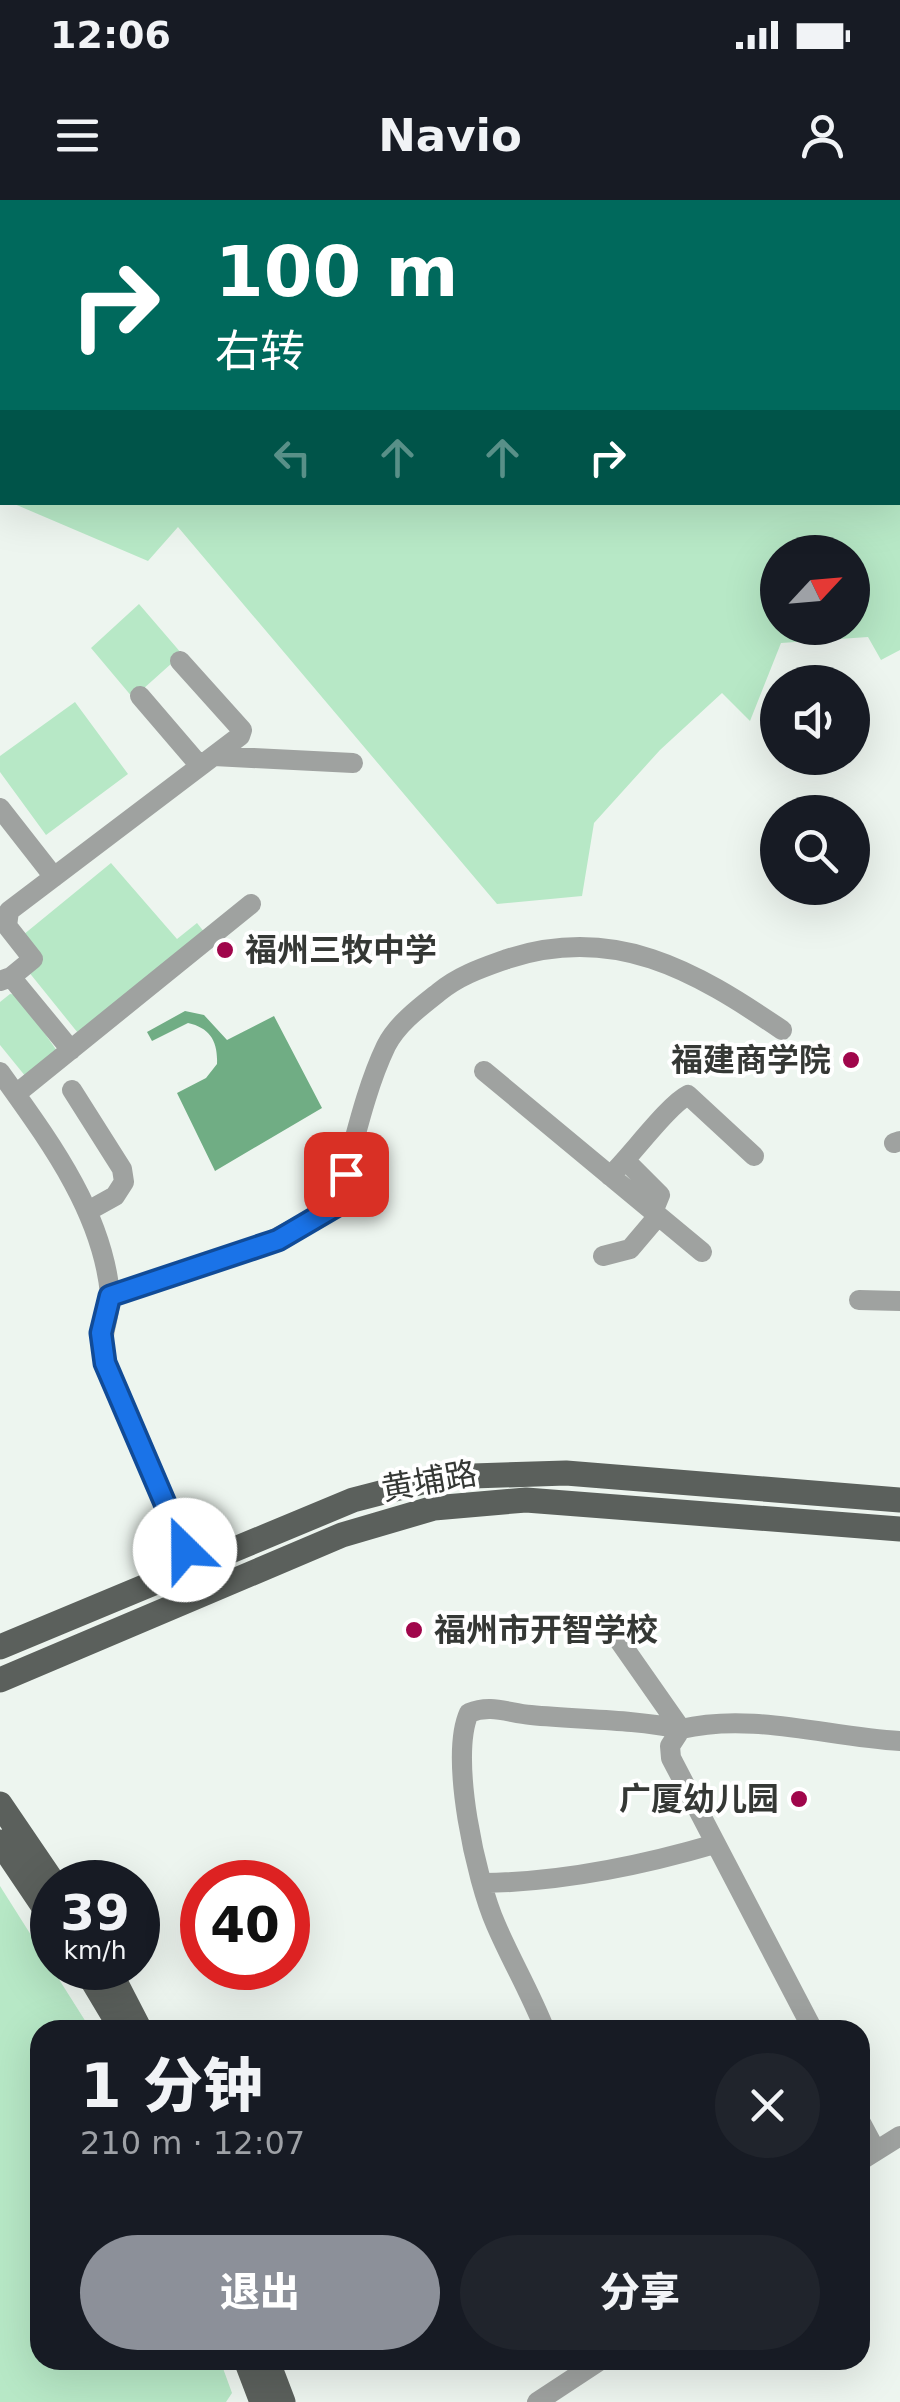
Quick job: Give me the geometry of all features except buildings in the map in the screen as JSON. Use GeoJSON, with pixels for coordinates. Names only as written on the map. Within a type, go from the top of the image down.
{"type":"FeatureCollection","features":[{"type":"Feature","properties":{"kind":"main road","name":"黄埔路"},"geometry":{"type":"LineString","coordinates":[[0,1646],[382,1490],[474,1473],[566,1473],[900,1500]]}},
{"type":"Feature","properties":{"kind":"main road","name":"黄埔路"},"geometry":{"type":"LineString","coordinates":[[0,1680],[342,1535],[434,1508],[526,1500],[900,1530]]}},
{"type":"Feature","properties":{"kind":"main road"},"geometry":{"type":"LineString","coordinates":[[0,1804],[38,1860]]}},
{"type":"Feature","properties":{"kind":"main road"},"geometry":{"type":"LineString","coordinates":[[0,1842],[30,1887]]}},
{"type":"Feature","properties":{"kind":"main road"},"geometry":{"type":"LineString","coordinates":[[98,1990],[116,2020]]}},
{"type":"Feature","properties":{"kind":"main road"},"geometry":{"type":"LineString","coordinates":[[119,1990],[135,2020]]}},
{"type":"Feature","properties":{"kind":"main road"},"geometry":{"type":"LineString","coordinates":[[250,2370],[262,2402]]}},
{"type":"Feature","properties":{"kind":"main road"},"geometry":{"type":"LineString","coordinates":[[271,2370],[283,2402]]}},
{"type":"Feature","properties":{"kind":"street"},"geometry":{"type":"LineString","coordinates":[[71,1050],[6,979],[33,959],[7,926],[9,911],[207,761],[242,730],[180,661]]}},
{"type":"Feature","properties":{"kind":"street"},"geometry":{"type":"LineString","coordinates":[[140,696],[207,761],[352,763]]}},
{"type":"Feature","properties":{"kind":"street"},"geometry":{"type":"LineString","coordinates":[[0,808],[54,877]]}},
{"type":"Feature","properties":{"kind":"street"},"geometry":{"type":"LineString","coordinates":[[16,1094],[251,904]]}},
{"type":"Feature","properties":{"kind":"street"},"geometry":{"type":"LineString","coordinates":[[110,1296],[278,1240],[336,1206],[385,1047],[408,1018],[464,974],[559,945],[606,947],[683,971],[727,993],[782,1030]]}},
{"type":"Feature","properties":{"kind":"street"},"geometry":{"type":"LineString","coordinates":[[484,1071],[618,1169],[656,1214],[702,1252]]}},
{"type":"Feature","properties":{"kind":"street"},"geometry":{"type":"LineString","coordinates":[[0,1072],[58,1154],[88,1211],[110,1296],[101,1333],[105,1363],[194,1568]]}},
{"type":"Feature","properties":{"kind":"street"},"geometry":{"type":"LineString","coordinates":[[72,1090],[122,1169],[124,1182],[115,1196],[88,1211]]}},
{"type":"Feature","properties":{"kind":"street"},"geometry":{"type":"LineString","coordinates":[[618,1169],[675,1101],[688,1094],[754,1156]]}},
{"type":"Feature","properties":{"kind":"street"},"geometry":{"type":"LineString","coordinates":[[603,1256],[630,1250],[656,1214]]}},
{"type":"Feature","properties":{"kind":"street"},"geometry":{"type":"LineString","coordinates":[[858,1300],[900,1300]]}},
{"type":"Feature","properties":{"kind":"street"},"geometry":{"type":"LineString","coordinates":[[618,1639],[680,1729]]}},
{"type":"Feature","properties":{"kind":"street"},"geometry":{"type":"LineString","coordinates":[[541,2020],[494,1921],[483,1883],[462,1752],[462,1730],[469,1714],[490,1707],[680,1729],[704,1724],[766,1725],[900,1740]]}},
{"type":"Feature","properties":{"kind":"street"},"geometry":{"type":"LineString","coordinates":[[680,1729],[670,1746],[671,1758],[808,2020]]}},
{"type":"Feature","properties":{"kind":"street"},"geometry":{"type":"LineString","coordinates":[[483,1883],[528,1882],[611,1870],[715,1844]]}},
{"type":"Feature","properties":{"kind":"street"},"geometry":{"type":"LineString","coordinates":[[870,2155],[900,2136]]}},
{"type":"Feature","properties":{"kind":"street"},"geometry":{"type":"LineString","coordinates":[[537,2402],[586,2370]]}},
{"type":"Feature","properties":{"kind":"shaded area"},"geometry":{"type":"Polygon","coordinates":[[[17,505],[900,505],[900,650],[881,660],[870,641],[870,535],[760,535],[760,645],[780,645],[772,665],[760,665],[760,696],[750,721],[722,693],[660,750],[594,823],[582,896],[497,904],[178,527],[148,561],[17,505]]]}},
{"type":"Feature","properties":{"kind":"shaded area"},"geometry":{"type":"Polygon","coordinates":[[[139,604],[182,654],[133,698],[91,648],[139,604]]]}},
{"type":"Feature","properties":{"kind":"shaded area"},"geometry":{"type":"Polygon","coordinates":[[[75,702],[128,774],[46,835],[0,772],[0,756],[75,702]]]}},
{"type":"Feature","properties":{"kind":"shaded area"},"geometry":{"type":"Polygon","coordinates":[[[111,863],[177,939],[197,923],[205,933],[82,1038],[28,971],[23,935],[111,863]]]}},
{"type":"Feature","properties":{"kind":"shaded area"},"geometry":{"type":"Polygon","coordinates":[[[10,994],[18,995],[57,1051],[26,1077],[0,1045],[0,1002],[10,994]]]}},
{"type":"Feature","properties":{"kind":"shaded area"},"geometry":{"type":"Polygon","coordinates":[[[185,1011],[204,1015],[227,1040],[274,1016],[322,1108],[215,1171],[177,1093],[206,1078],[217,1064],[214,1042],[202,1028],[188,1023],[152,1041],[147,1032],[185,1011]]]}},
{"type":"Feature","properties":{"kind":"shaded area"},"geometry":{"type":"Polygon","coordinates":[[[0,1886],[30,1933],[30,1990],[66,1990],[85,2020],[30,2020],[30,2370],[224,2370],[232,2393],[226,2402],[0,2402],[0,1886]]]}},
{"type":"Feature","properties":{"kind":"place","name":"福州三牧中学"},"geometry":{"type":"Point","coordinates":[225,950]}},
{"type":"Feature","properties":{"kind":"place","name":"福建商学院"},"geometry":{"type":"Point","coordinates":[851,1060]}},
{"type":"Feature","properties":{"kind":"place","name":"福州市开智学校"},"geometry":{"type":"Point","coordinates":[414,1630]}},
{"type":"Feature","properties":{"kind":"place","name":"广厦幼儿园"},"geometry":{"type":"Point","coordinates":[799,1799]}},
{"type":"Feature","properties":{"kind":"route"},"geometry":{"type":"LineString","coordinates":[[185,1550],[105,1363],[101,1333],[110,1296],[290,1234],[336,1206],[346,1174]]}}]}
